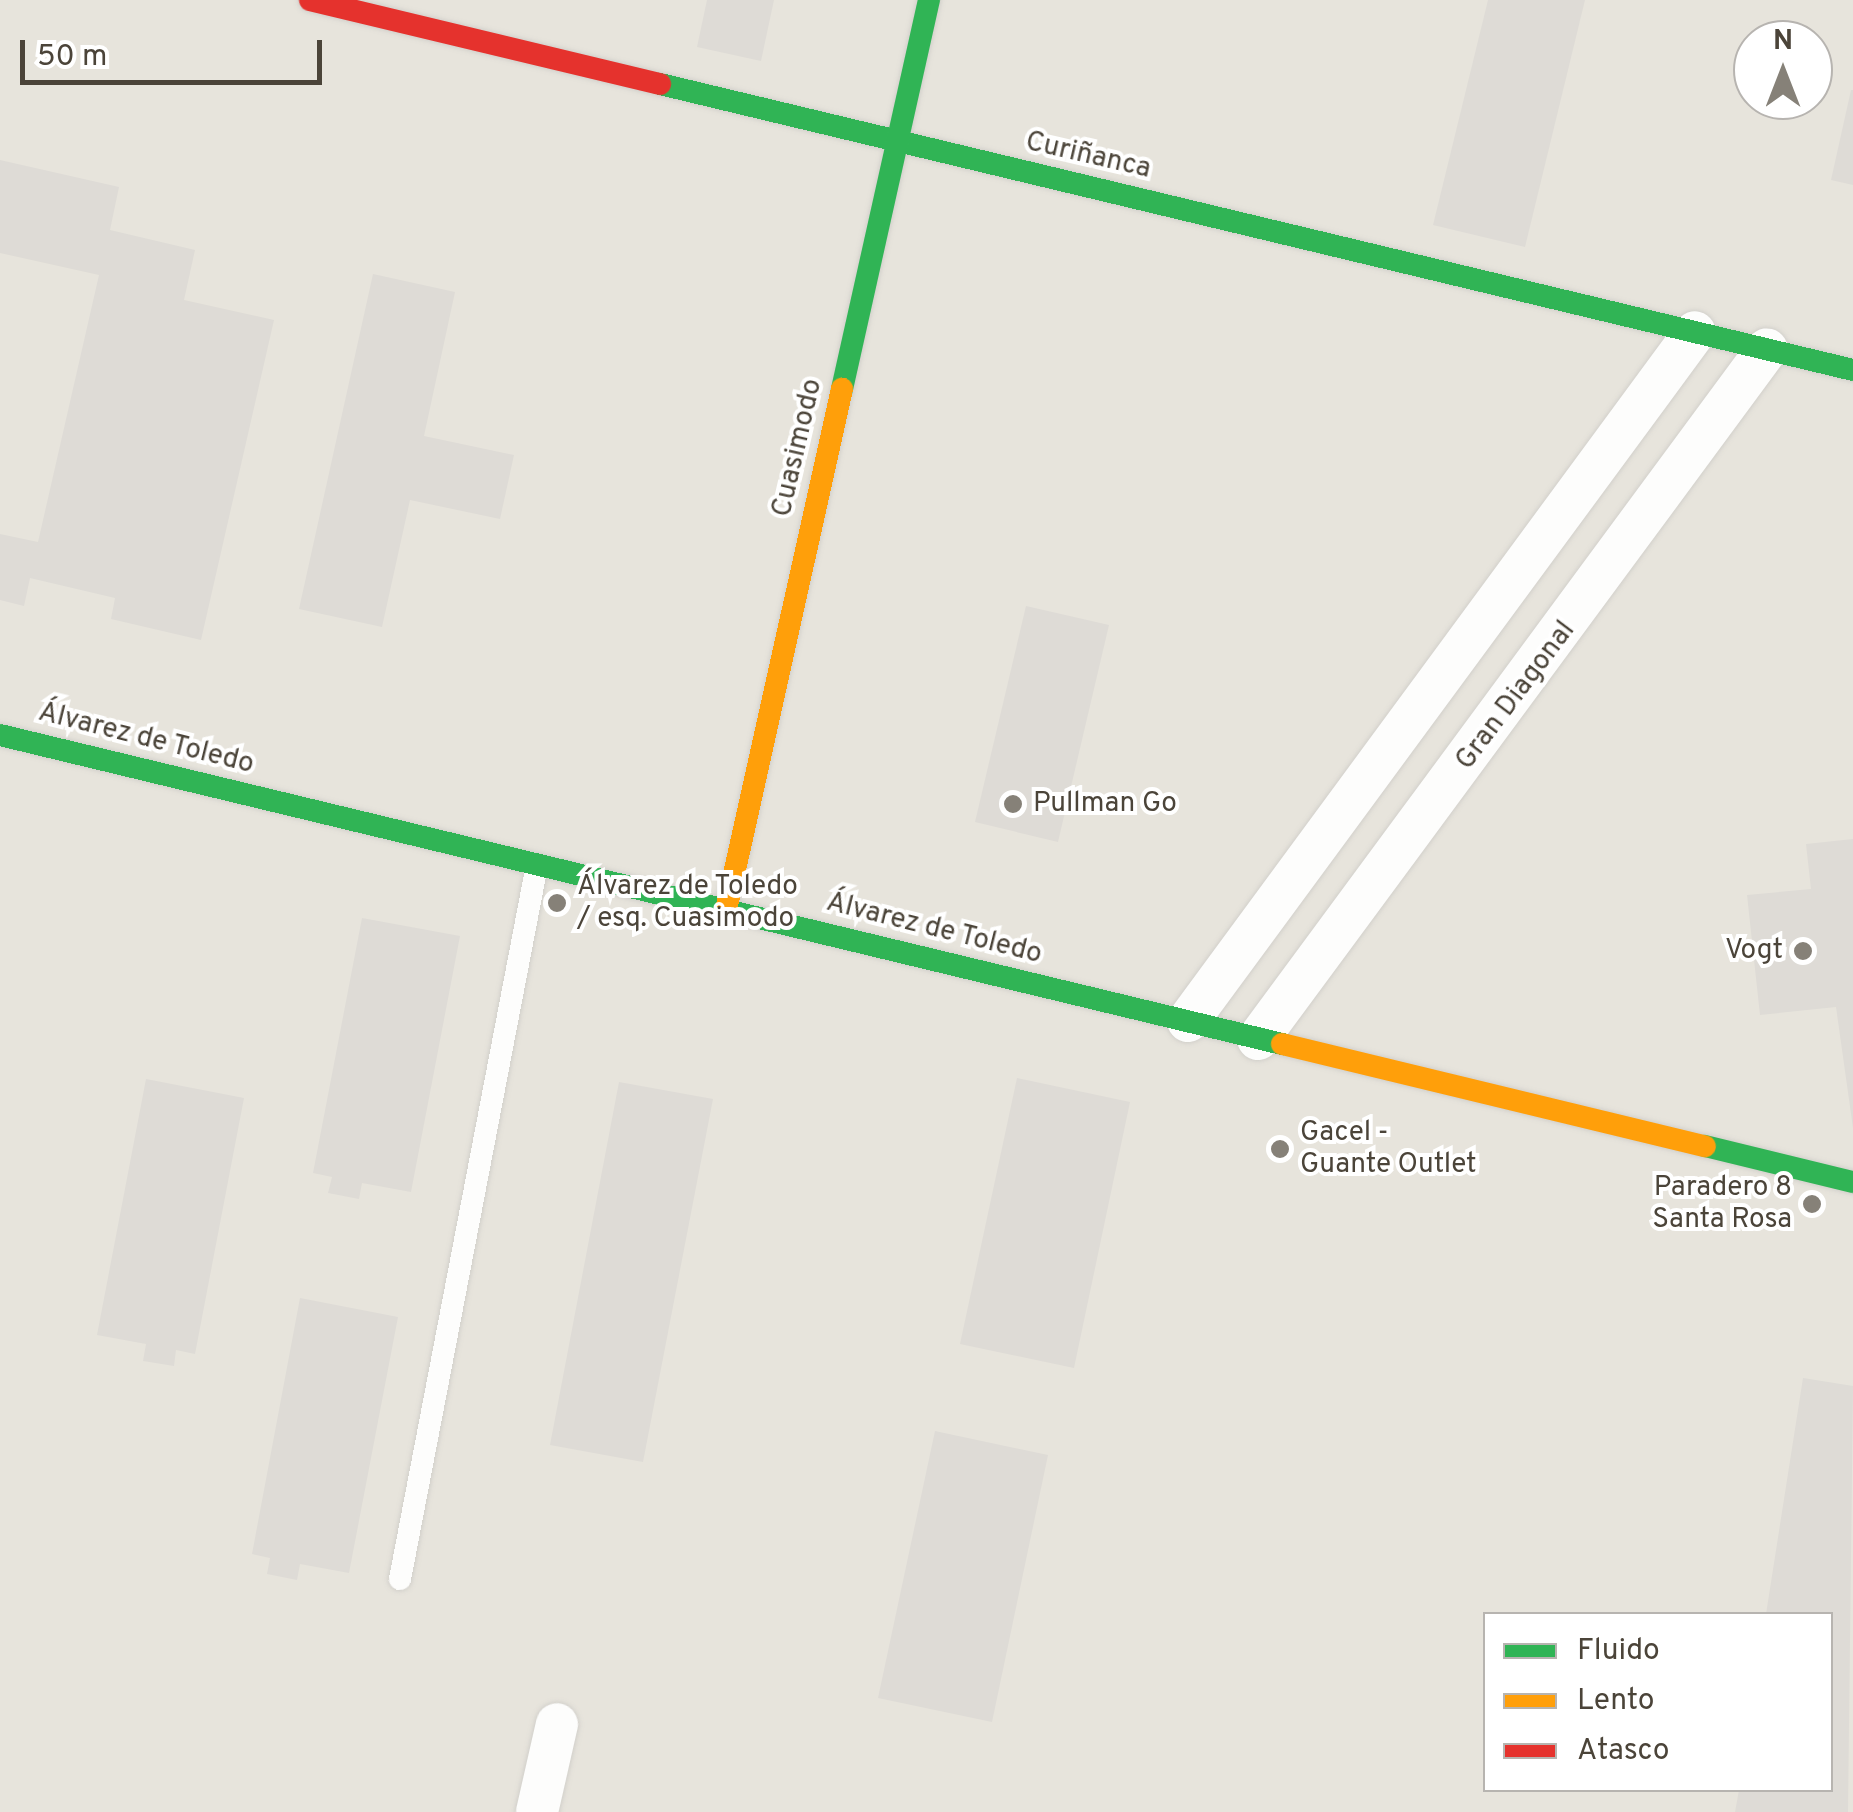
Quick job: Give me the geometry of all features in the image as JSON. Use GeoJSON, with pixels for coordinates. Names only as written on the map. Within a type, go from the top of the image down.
{"type":"FeatureCollection","features":[{"type":"Feature","properties":{"kind":"street","name":"Curiñanca"},"geometry":{"type":"LineString","coordinates":[[310,0],[1853,370]]}},
{"type":"Feature","properties":{"kind":"street","name":"Cuasimodo"},"geometry":{"type":"LineString","coordinates":[[726,910],[929,0]]}},
{"type":"Feature","properties":{"kind":"street"},"geometry":{"type":"LineString","coordinates":[[1188,1021],[1695,332]]}},
{"type":"Feature","properties":{"kind":"street","name":"Gran Diagonal"},"geometry":{"type":"LineString","coordinates":[[1258,1039],[1767,349]]}},
{"type":"Feature","properties":{"kind":"street","name":"Álvarez de Toledo"},"geometry":{"type":"LineString","coordinates":[[0,734],[1853,1182]]}},
{"type":"Feature","properties":{"kind":"street"},"geometry":{"type":"LineString","coordinates":[[537,1812],[557,1724]]}},
{"type":"Feature","properties":{"kind":"lane"},"geometry":{"type":"LineString","coordinates":[[400,1578],[537,864]]}},
{"type":"Feature","properties":{"kind":"shaded area"},"geometry":{"type":"Polygon","coordinates":[[[0,0],[1853,0],[1853,1812],[0,1812],[0,0]]]}},
{"type":"Feature","properties":{"kind":"building"},"geometry":{"type":"Polygon","coordinates":[[[707,0],[774,0],[761,61],[697,47],[707,0]]]}},
{"type":"Feature","properties":{"kind":"building"},"geometry":{"type":"Polygon","coordinates":[[[1488,0],[1585,0],[1525,247],[1433,225],[1488,0]]]}},
{"type":"Feature","properties":{"kind":"building"},"geometry":{"type":"Polygon","coordinates":[[[1853,90],[1853,185],[1831,180],[1853,90]]]}},
{"type":"Feature","properties":{"kind":"building"},"geometry":{"type":"Polygon","coordinates":[[[0,160],[119,187],[110,230],[195,250],[184,300],[274,320],[201,640],[111,619],[115,598],[30,578],[24,606],[0,600],[0,534],[38,542],[99,275],[0,253],[0,160]]]}},
{"type":"Feature","properties":{"kind":"building"},"geometry":{"type":"Polygon","coordinates":[[[373,274],[455,292],[424,436],[514,455],[500,519],[410,500],[382,627],[299,609],[373,274]]]}},
{"type":"Feature","properties":{"kind":"building"},"geometry":{"type":"Polygon","coordinates":[[[1026,606],[1109,625],[1058,842],[975,822],[1026,606]]]}},
{"type":"Feature","properties":{"kind":"building","name":"Vogt"},"geometry":{"type":"Polygon","coordinates":[[[1853,839],[1853,1128],[1836,1007],[1760,1015],[1747,895],[1811,889],[1806,844],[1853,839]]]}},
{"type":"Feature","properties":{"kind":"building"},"geometry":{"type":"Polygon","coordinates":[[[362,918],[460,936],[411,1192],[362,1183],[359,1199],[328,1193],[332,1177],[313,1173],[362,918]]]}},
{"type":"Feature","properties":{"kind":"building"},"geometry":{"type":"Polygon","coordinates":[[[1017,1078],[1130,1102],[1074,1368],[960,1344],[1017,1078]]]}},
{"type":"Feature","properties":{"kind":"building"},"geometry":{"type":"Polygon","coordinates":[[[146,1079],[244,1098],[195,1354],[176,1350],[174,1366],[143,1361],[146,1344],[97,1335],[146,1079]]]}},
{"type":"Feature","properties":{"kind":"building"},"geometry":{"type":"Polygon","coordinates":[[[619,1082],[713,1099],[643,1462],[550,1445],[619,1082]]]}},
{"type":"Feature","properties":{"kind":"building"},"geometry":{"type":"Polygon","coordinates":[[[300,1298],[398,1317],[349,1573],[300,1564],[297,1580],[267,1574],[270,1558],[252,1554],[300,1298]]]}},
{"type":"Feature","properties":{"kind":"building"},"geometry":{"type":"Polygon","coordinates":[[[1803,1378],[1853,1386],[1848,1812],[1735,1812],[1739,1792],[1833,1792],[1833,1612],[1766,1612],[1803,1378]]]}},
{"type":"Feature","properties":{"kind":"building"},"geometry":{"type":"Polygon","coordinates":[[[935,1431],[1048,1455],[992,1722],[878,1698],[935,1431]]]}},
{"type":"Feature","properties":{"kind":"traffic: fast"},"geometry":{"type":"LineString","coordinates":[[842,389],[929,0]]}},
{"type":"Feature","properties":{"kind":"traffic: fast"},"geometry":{"type":"LineString","coordinates":[[660,84],[1853,370]]}},
{"type":"Feature","properties":{"kind":"traffic: fast"},"geometry":{"type":"LineString","coordinates":[[0,735],[1282,1044]]}},
{"type":"Feature","properties":{"kind":"traffic: fast"},"geometry":{"type":"LineString","coordinates":[[1705,1146],[1853,1182]]}},
{"type":"Feature","properties":{"kind":"traffic: slow"},"geometry":{"type":"LineString","coordinates":[[726,910],[842,389]]}},
{"type":"Feature","properties":{"kind":"traffic: slow"},"geometry":{"type":"LineString","coordinates":[[1282,1044],[1705,1146]]}},
{"type":"Feature","properties":{"kind":"traffic: jam"},"geometry":{"type":"LineString","coordinates":[[310,0],[660,84]]}},
{"type":"Feature","properties":{"kind":"place","name":"Pullman Go"},"geometry":{"type":"Point","coordinates":[1013,804]}},
{"type":"Feature","properties":{"kind":"place","name":"Álvarez de Toledo / esq. Cuasimodo"},"geometry":{"type":"Point","coordinates":[557,903]}},
{"type":"Feature","properties":{"kind":"place","name":"Vogt"},"geometry":{"type":"Point","coordinates":[1803,951]}},
{"type":"Feature","properties":{"kind":"place","name":"Gacel - Guante Outlet"},"geometry":{"type":"Point","coordinates":[1280,1149]}},
{"type":"Feature","properties":{"kind":"place","name":"Paradero 8 Santa Rosa"},"geometry":{"type":"Point","coordinates":[1812,1204]}}]}
